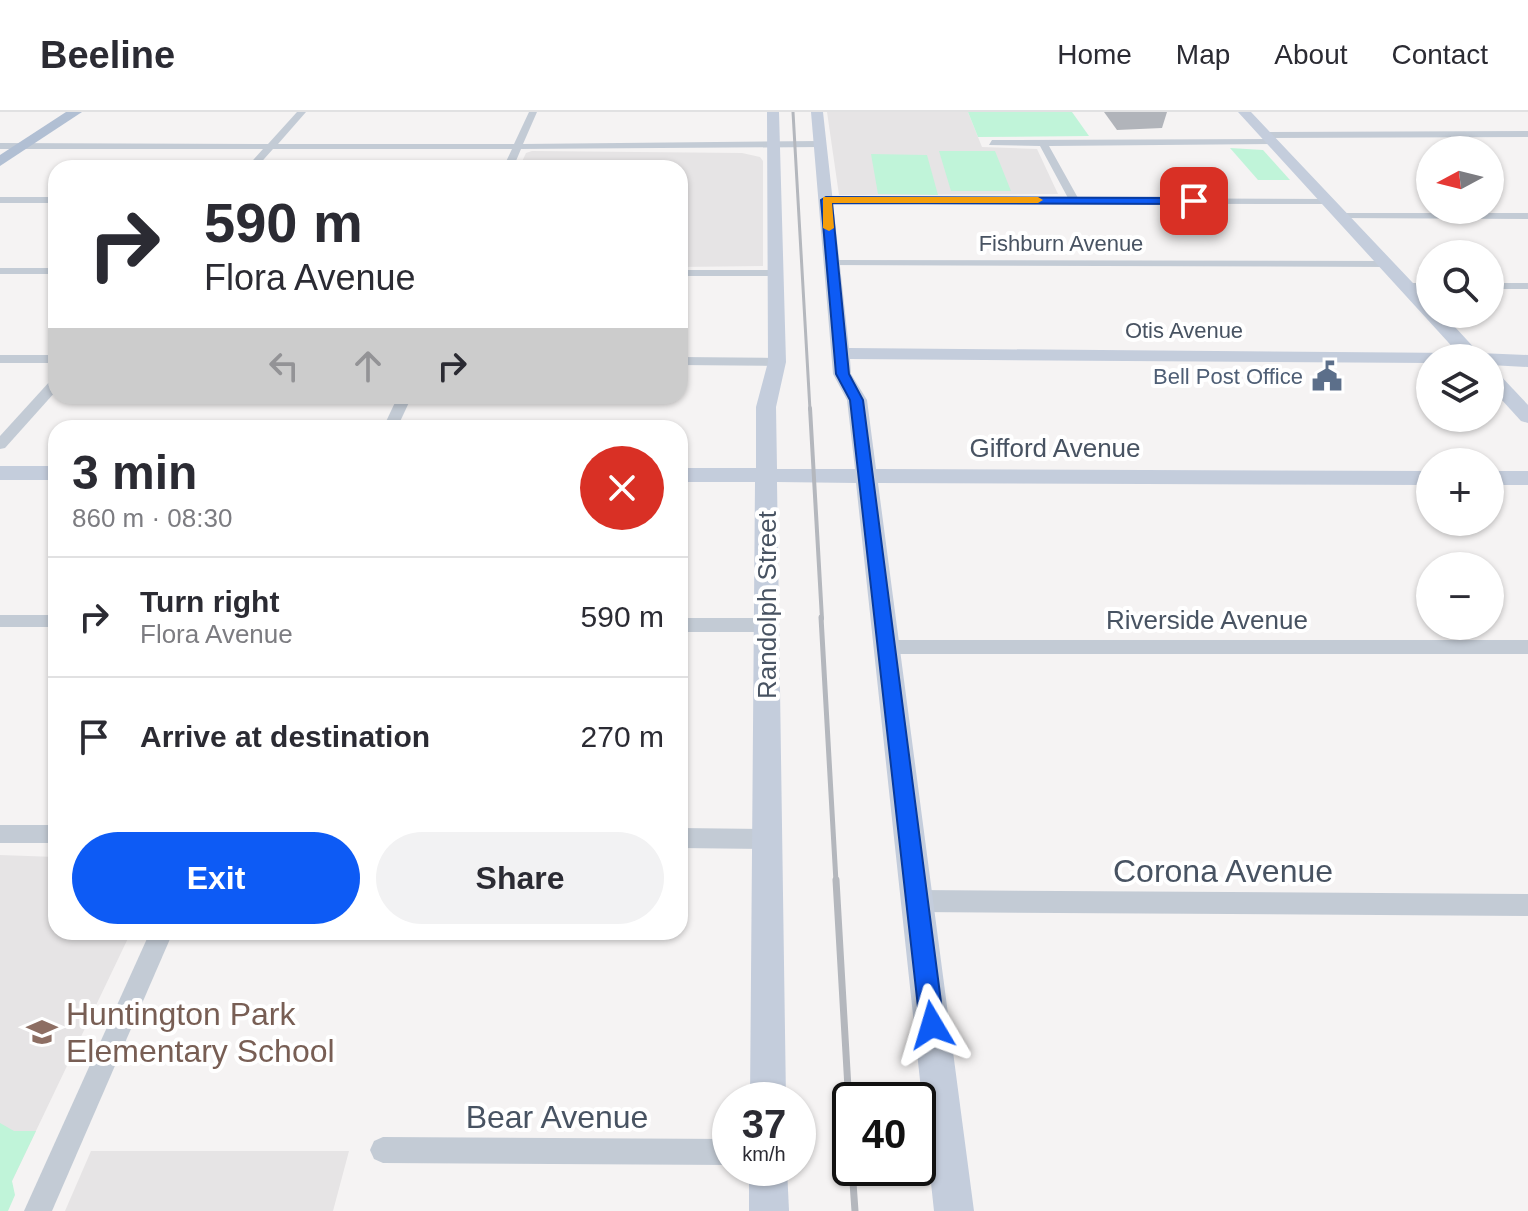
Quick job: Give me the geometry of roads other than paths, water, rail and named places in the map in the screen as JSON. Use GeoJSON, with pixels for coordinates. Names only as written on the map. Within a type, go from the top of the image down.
{"type":"FeatureCollection","features":[{"type":"Feature","properties":{"kind":"main road"},"geometry":{"type":"LineString","coordinates":[[22,146],[21,141],[61,112]]}},
{"type":"Feature","properties":{"kind":"main road"},"geometry":{"type":"LineString","coordinates":[[0,162],[22,146],[38,140],[75,112]]}},
{"type":"Feature","properties":{"kind":"street"},"geometry":{"type":"LineString","coordinates":[[258,160],[302,112]]}},
{"type":"Feature","properties":{"kind":"street"},"geometry":{"type":"LineString","coordinates":[[512,160],[533,112]]}},
{"type":"Feature","properties":{"kind":"street","name":"Randolph Street"},"geometry":{"type":"LineString","coordinates":[[768,1082],[766,407],[777,362],[773,112]]}},
{"type":"Feature","properties":{"kind":"street"},"geometry":{"type":"LineString","coordinates":[[817,112],[842,374],[857,400],[954,1211]]}},
{"type":"Feature","properties":{"kind":"street"},"geometry":{"type":"LineString","coordinates":[[1244,112],[1416,295]]}},
{"type":"Feature","properties":{"kind":"street"},"geometry":{"type":"LineString","coordinates":[[992,143],[1528,134]]}},
{"type":"Feature","properties":{"kind":"street"},"geometry":{"type":"LineString","coordinates":[[1043,143],[1074,200]]}},
{"type":"Feature","properties":{"kind":"street"},"geometry":{"type":"LineString","coordinates":[[0,146],[775,147],[820,144]]}},
{"type":"Feature","properties":{"kind":"street"},"geometry":{"type":"LineString","coordinates":[[0,200],[48,200]]}},
{"type":"Feature","properties":{"kind":"street"},"geometry":{"type":"LineString","coordinates":[[826,200],[1328,202]]}},
{"type":"Feature","properties":{"kind":"street"},"geometry":{"type":"LineString","coordinates":[[1341,216],[1528,216]]}},
{"type":"Feature","properties":{"kind":"street","name":"Fishburn Avenue"},"geometry":{"type":"LineString","coordinates":[[831,263],[1387,264]]}},
{"type":"Feature","properties":{"kind":"street"},"geometry":{"type":"LineString","coordinates":[[0,271],[48,271]]}},
{"type":"Feature","properties":{"kind":"street"},"geometry":{"type":"LineString","coordinates":[[688,273],[775,273]]}},
{"type":"Feature","properties":{"kind":"street"},"geometry":{"type":"LineString","coordinates":[[1407,286],[1416,286]]}},
{"type":"Feature","properties":{"kind":"street"},"geometry":{"type":"LineString","coordinates":[[1504,286],[1528,286]]}},
{"type":"Feature","properties":{"kind":"street"},"geometry":{"type":"LineString","coordinates":[[1446,328],[1460,344]]}},
{"type":"Feature","properties":{"kind":"street","name":"Otis Avenue"},"geometry":{"type":"LineString","coordinates":[[840,353],[1416,357]]}},
{"type":"Feature","properties":{"kind":"street"},"geometry":{"type":"LineString","coordinates":[[0,359],[48,359]]}},
{"type":"Feature","properties":{"kind":"street","name":"Otis Avenue"},"geometry":{"type":"LineString","coordinates":[[1504,359],[1528,361]]}},
{"type":"Feature","properties":{"kind":"street"},"geometry":{"type":"LineString","coordinates":[[688,361],[777,362]]}},
{"type":"Feature","properties":{"kind":"street"},"geometry":{"type":"LineString","coordinates":[[1504,376],[1528,376]]}},
{"type":"Feature","properties":{"kind":"street"},"geometry":{"type":"LineString","coordinates":[[1504,391],[1528,417]]}},
{"type":"Feature","properties":{"kind":"street"},"geometry":{"type":"LineString","coordinates":[[0,445],[48,392]]}},
{"type":"Feature","properties":{"kind":"street"},"geometry":{"type":"LineString","coordinates":[[0,473],[48,473]]}},
{"type":"Feature","properties":{"kind":"street","name":"Gifford Avenue"},"geometry":{"type":"LineString","coordinates":[[688,475],[1416,478]]}},
{"type":"Feature","properties":{"kind":"street"},"geometry":{"type":"LineString","coordinates":[[1504,478],[1528,478]]}},
{"type":"Feature","properties":{"kind":"street"},"geometry":{"type":"LineString","coordinates":[[0,621],[48,621]]}},
{"type":"Feature","properties":{"kind":"street"},"geometry":{"type":"LineString","coordinates":[[688,625],[767,625]]}},
{"type":"Feature","properties":{"kind":"street","name":"Riverside Avenue"},"geometry":{"type":"LineString","coordinates":[[886,647],[1528,647]]}},
{"type":"Feature","properties":{"kind":"street"},"geometry":{"type":"LineString","coordinates":[[0,834],[48,834]]}},
{"type":"Feature","properties":{"kind":"street"},"geometry":{"type":"LineString","coordinates":[[688,838],[766,839]]}},
{"type":"Feature","properties":{"kind":"street","name":"Corona Avenue"},"geometry":{"type":"LineString","coordinates":[[917,901],[1528,905]]}},
{"type":"Feature","properties":{"kind":"street"},"geometry":{"type":"LineString","coordinates":[[38,1211],[158,940]]}},
{"type":"Feature","properties":{"kind":"street","name":"Bear Avenue"},"geometry":{"type":"LineString","coordinates":[[383,1150],[712,1152]]}},
{"type":"Feature","properties":{"kind":"street"},"geometry":{"type":"LineString","coordinates":[[768,1186],[769,1211]]}},
{"type":"Feature","properties":{"kind":"railway"},"geometry":{"type":"LineString","coordinates":[[793,112],[810,410]]}},
{"type":"Feature","properties":{"kind":"railway"},"geometry":{"type":"LineString","coordinates":[[810,408],[822,619]]}},
{"type":"Feature","properties":{"kind":"railway"},"geometry":{"type":"LineString","coordinates":[[821,617],[836,882]]}},
{"type":"Feature","properties":{"kind":"railway"},"geometry":{"type":"LineString","coordinates":[[836,880],[848,1082]]}},
{"type":"Feature","properties":{"kind":"railway"},"geometry":{"type":"LineString","coordinates":[[853,1186],[855,1211]]}},
{"type":"Feature","properties":{"kind":"place","name":"Bell Post Office"},"geometry":{"type":"Point","coordinates":[1327,376]}},
{"type":"Feature","properties":{"kind":"place","name":"Huntington Park Elementary School"},"geometry":{"type":"Point","coordinates":[42,1032]}}]}
